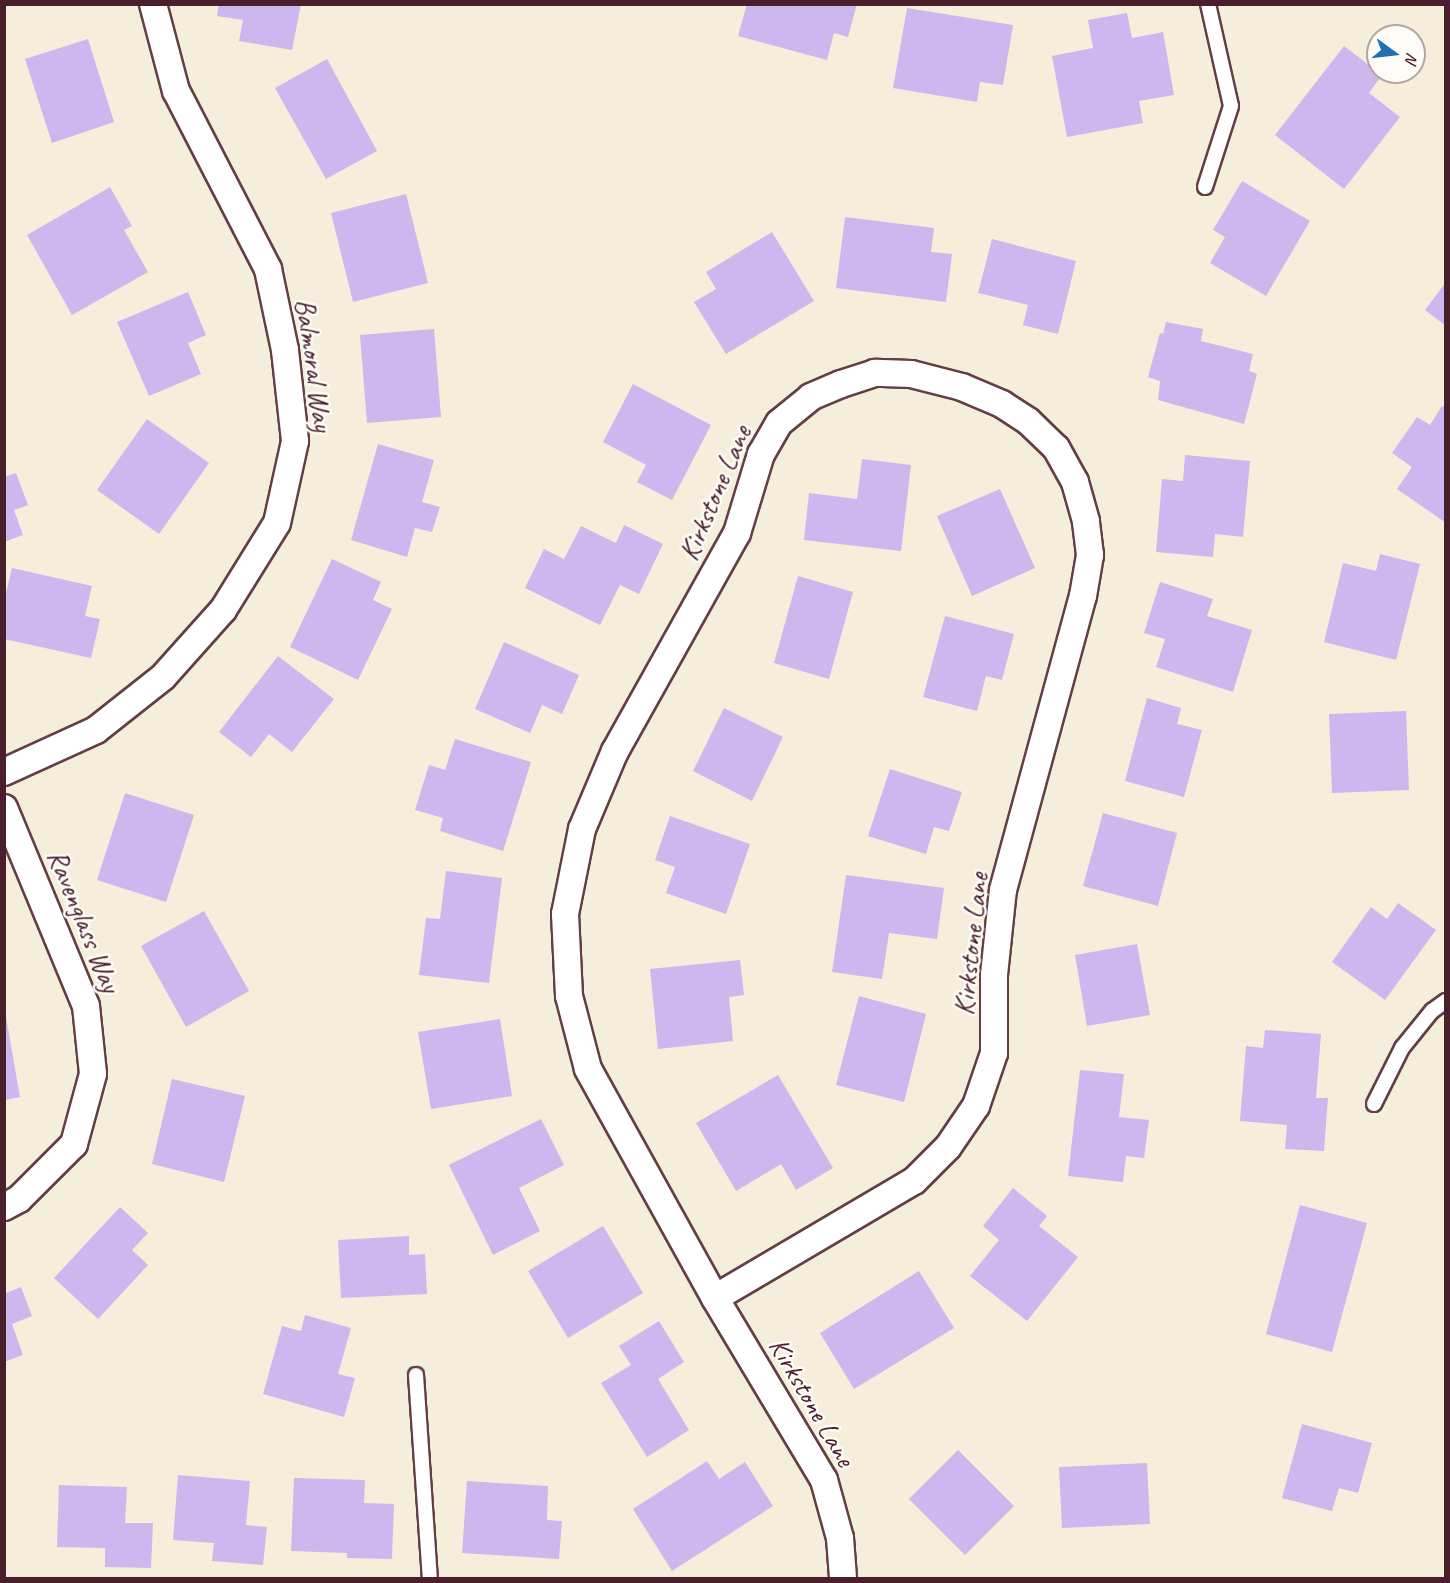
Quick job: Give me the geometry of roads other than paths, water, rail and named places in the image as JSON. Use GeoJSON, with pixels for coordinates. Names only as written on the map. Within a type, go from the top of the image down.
{"type":"FeatureCollection","features":[{"type":"Feature","properties":{"kind":"street","name":"Balmoral Way"},"geometry":{"type":"LineString","coordinates":[[4,772],[96,730],[163,677],[223,610],[277,523],[295,441],[285,350],[268,269],[176,91],[153,4]]}},
{"type":"Feature","properties":{"kind":"street","name":"Kirkstone Lane"},"geometry":{"type":"LineString","coordinates":[[716,1298],[914,1181],[948,1147],[976,1106],[994,1053],[994,975],[1003,890],[1083,596],[1090,555],[1086,521],[1075,482],[1056,448],[1028,422],[1002,404],[962,387],[911,374],[875,374],[841,384],[811,397],[779,423],[760,454],[737,533],[615,751],[582,829],[565,914],[569,996],[588,1069],[716,1298],[824,1480],[840,1538],[843,1578]]}},
{"type":"Feature","properties":{"kind":"street","name":"Ravenglass Way"},"geometry":{"type":"LineString","coordinates":[[4,808],[86,1006],[93,1074],[74,1144],[19,1199],[4,1207]]}},
{"type":"Feature","properties":{"kind":"lane"},"geometry":{"type":"LineString","coordinates":[[1205,187],[1231,106],[1208,4]]}},
{"type":"Feature","properties":{"kind":"lane"},"geometry":{"type":"LineString","coordinates":[[1374,1104],[1402,1048],[1432,1011],[1446,1001]]}},
{"type":"Feature","properties":{"kind":"lane"},"geometry":{"type":"LineString","coordinates":[[416,1375],[430,1578]]}}]}
